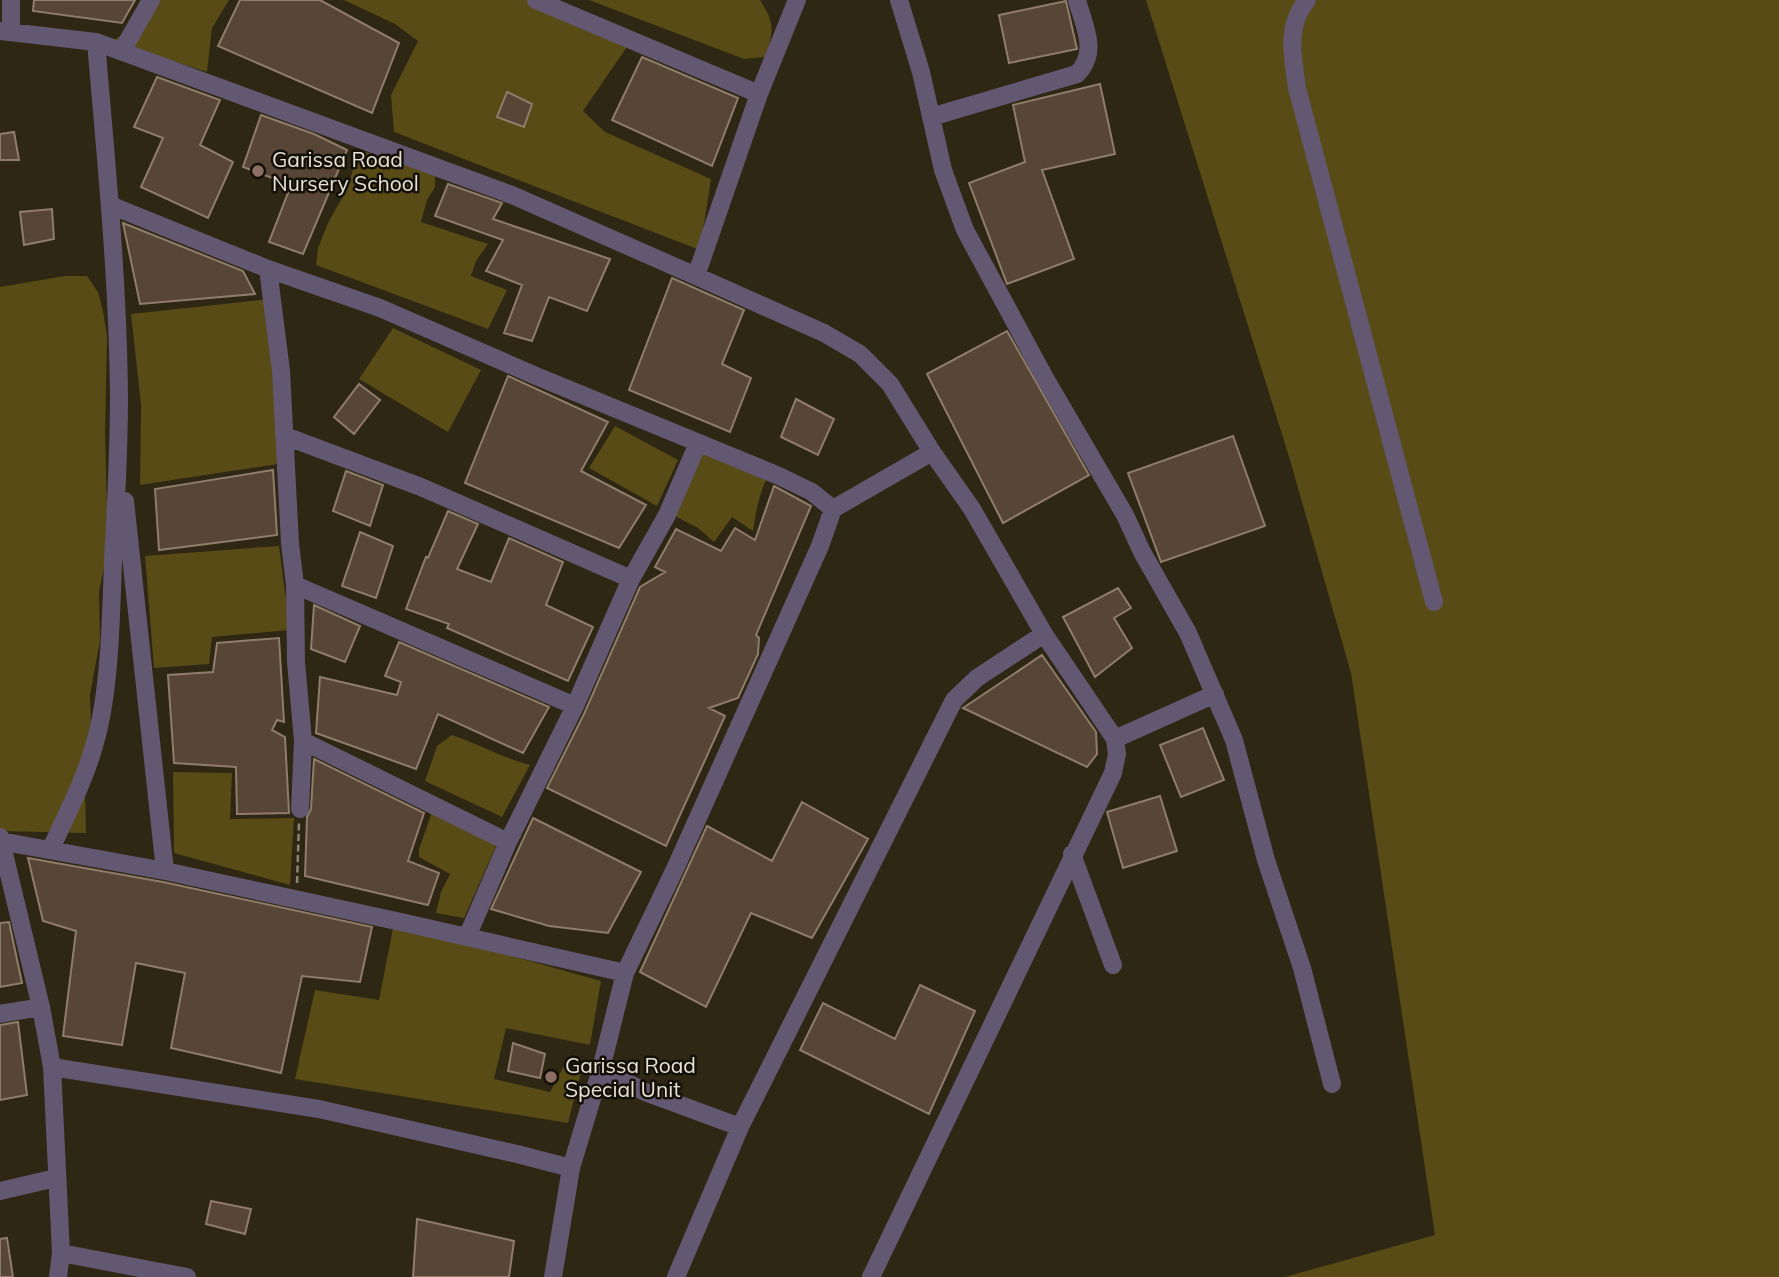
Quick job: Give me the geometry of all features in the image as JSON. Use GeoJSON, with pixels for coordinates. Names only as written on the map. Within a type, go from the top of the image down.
{"type":"FeatureCollection","features":[{"type":"Feature","properties":{"kind":"street"},"geometry":{"type":"LineString","coordinates":[[11,0],[5,31],[96,41],[512,195],[824,333],[860,354],[890,384],[932,452],[972,509],[1044,634],[1115,739],[1117,754],[1113,773],[871,1277]]}},
{"type":"Feature","properties":{"kind":"street"},"geometry":{"type":"LineString","coordinates":[[122,51],[151,0]]}},
{"type":"Feature","properties":{"kind":"street"},"geometry":{"type":"LineString","coordinates":[[536,0],[759,94]]}},
{"type":"Feature","properties":{"kind":"street"},"geometry":{"type":"LineString","coordinates":[[696,276],[759,94],[797,0]]}},
{"type":"Feature","properties":{"kind":"street"},"geometry":{"type":"LineString","coordinates":[[900,0],[921,72],[943,170],[965,230],[1188,633],[1234,740],[1266,860],[1302,968],[1332,1084]]}},
{"type":"Feature","properties":{"kind":"street"},"geometry":{"type":"LineString","coordinates":[[931,117],[1077,74],[1087,63],[1090,47],[1077,0]]}},
{"type":"Feature","properties":{"kind":"street"},"geometry":{"type":"LineString","coordinates":[[1307,0],[1298,11],[1290,39],[1297,88],[1434,602]]}},
{"type":"Feature","properties":{"kind":"street"},"geometry":{"type":"LineString","coordinates":[[51,849],[95,745],[104,693],[111,596],[119,393],[110,205],[96,41]]}},
{"type":"Feature","properties":{"kind":"street"},"geometry":{"type":"LineString","coordinates":[[110,205],[268,269],[380,308],[779,476],[812,492],[833,509]]}},
{"type":"Feature","properties":{"kind":"street"},"geometry":{"type":"LineString","coordinates":[[268,269],[276,324],[295,585],[296,662],[303,741],[300,809]]}},
{"type":"Feature","properties":{"kind":"street"},"geometry":{"type":"LineString","coordinates":[[285,436],[421,487],[631,579]]}},
{"type":"Feature","properties":{"kind":"street"},"geometry":{"type":"LineString","coordinates":[[467,937],[508,842],[575,706],[631,579],[667,515],[698,443]]}},
{"type":"Feature","properties":{"kind":"street"},"geometry":{"type":"LineString","coordinates":[[119,445],[164,872]]}},
{"type":"Feature","properties":{"kind":"street"},"geometry":{"type":"LineString","coordinates":[[553,1277],[571,1168],[601,1069],[625,973],[675,869],[820,546],[833,509],[932,452]]}},
{"type":"Feature","properties":{"kind":"street"},"geometry":{"type":"LineString","coordinates":[[295,585],[575,706]]}},
{"type":"Feature","properties":{"kind":"street"},"geometry":{"type":"LineString","coordinates":[[676,1277],[740,1127],[954,700],[977,678],[1044,634]]}},
{"type":"Feature","properties":{"kind":"street"},"geometry":{"type":"LineString","coordinates":[[1115,739],[1215,694]]}},
{"type":"Feature","properties":{"kind":"street"},"geometry":{"type":"LineString","coordinates":[[303,741],[508,842]]}},
{"type":"Feature","properties":{"kind":"street"},"geometry":{"type":"LineString","coordinates":[[58,1277],[61,1252],[52,1068],[41,1007],[1,840],[296,899],[625,973]]}},
{"type":"Feature","properties":{"kind":"street"},"geometry":{"type":"LineString","coordinates":[[1072,854],[1114,965]]}},
{"type":"Feature","properties":{"kind":"street"},"geometry":{"type":"LineString","coordinates":[[0,1014],[41,1007]]}},
{"type":"Feature","properties":{"kind":"street"},"geometry":{"type":"LineString","coordinates":[[52,1068],[319,1110],[571,1168]]}},
{"type":"Feature","properties":{"kind":"street"},"geometry":{"type":"LineString","coordinates":[[601,1069],[645,1092],[740,1127]]}},
{"type":"Feature","properties":{"kind":"street"},"geometry":{"type":"LineString","coordinates":[[0,1191],[56,1178]]}},
{"type":"Feature","properties":{"kind":"street"},"geometry":{"type":"LineString","coordinates":[[61,1252],[187,1277]]}},
{"type":"Feature","properties":{"kind":"path"},"geometry":{"type":"LineString","coordinates":[[296,899],[300,809]]}},
{"type":"Feature","properties":{"kind":"shaded area"},"geometry":{"type":"Polygon","coordinates":[[[159,0],[229,0],[212,28],[207,72],[111,41],[149,21],[159,0]]]}},
{"type":"Feature","properties":{"kind":"shaded area"},"geometry":{"type":"Polygon","coordinates":[[[344,0],[537,0],[633,38],[583,111],[605,132],[711,179],[700,250],[394,132],[391,95],[418,41],[395,24],[344,0]]]}},
{"type":"Feature","properties":{"kind":"shaded area"},"geometry":{"type":"Polygon","coordinates":[[[589,0],[760,0],[771,22],[770,41],[765,57],[744,59],[589,0]]]}},
{"type":"Feature","properties":{"kind":"shaded area"},"geometry":{"type":"Polygon","coordinates":[[[1146,0],[1779,0],[1779,1277],[1285,1277],[1435,1235],[1351,673],[1290,460],[1146,0]]]}},
{"type":"Feature","properties":{"kind":"shaded area"},"geometry":{"type":"Polygon","coordinates":[[[359,150],[435,172],[435,187],[427,200],[421,222],[488,244],[476,261],[471,276],[507,290],[488,329],[316,265],[318,248],[347,189],[359,150]]]}},
{"type":"Feature","properties":{"kind":"shaded area"},"geometry":{"type":"Polygon","coordinates":[[[65,276],[87,276],[98,292],[107,336],[105,433],[108,547],[99,592],[100,640],[90,695],[91,724],[85,788],[86,833],[0,831],[0,287],[65,276]]]}},
{"type":"Feature","properties":{"kind":"shaded area"},"geometry":{"type":"Polygon","coordinates":[[[269,299],[278,464],[140,485],[141,405],[131,314],[269,299]]]}},
{"type":"Feature","properties":{"kind":"shaded area"},"geometry":{"type":"Polygon","coordinates":[[[393,328],[481,370],[448,432],[359,379],[393,328]]]}},
{"type":"Feature","properties":{"kind":"shaded area"},"geometry":{"type":"Polygon","coordinates":[[[615,426],[678,460],[657,506],[589,468],[615,426]]]}},
{"type":"Feature","properties":{"kind":"shaded area"},"geometry":{"type":"Polygon","coordinates":[[[703,443],[775,465],[763,489],[753,531],[732,517],[714,542],[698,528],[675,516],[703,443]]]}},
{"type":"Feature","properties":{"kind":"shaded area"},"geometry":{"type":"Polygon","coordinates":[[[279,546],[290,630],[212,637],[209,664],[154,668],[145,556],[279,546]]]}},
{"type":"Feature","properties":{"kind":"shaded area"},"geometry":{"type":"Polygon","coordinates":[[[452,735],[530,765],[502,817],[425,781],[437,746],[452,735]]]}},
{"type":"Feature","properties":{"kind":"shaded area"},"geometry":{"type":"Polygon","coordinates":[[[173,772],[232,773],[230,819],[294,818],[290,885],[174,853],[173,772]]]}},
{"type":"Feature","properties":{"kind":"shaded area"},"geometry":{"type":"Polygon","coordinates":[[[432,812],[501,835],[464,918],[436,913],[441,892],[450,874],[419,857],[419,849],[432,812]]]}},
{"type":"Feature","properties":{"kind":"shaded area"},"geometry":{"type":"Polygon","coordinates":[[[394,923],[601,981],[590,1045],[506,1028],[494,1079],[550,1092],[565,1064],[582,1068],[568,1123],[295,1079],[315,990],[379,1000],[394,923]]]}},
{"type":"Feature","properties":{"kind":"building"},"geometry":{"type":"Polygon","coordinates":[[[34,0],[135,0],[122,23],[33,11],[34,0]]]}},
{"type":"Feature","properties":{"kind":"building"},"geometry":{"type":"Polygon","coordinates":[[[240,0],[320,0],[399,43],[372,113],[218,46],[240,0]]]}},
{"type":"Feature","properties":{"kind":"building"},"geometry":{"type":"Polygon","coordinates":[[[1066,1],[1077,49],[1009,63],[999,15],[1066,1]]]}},
{"type":"Feature","properties":{"kind":"building"},"geometry":{"type":"Polygon","coordinates":[[[642,57],[738,98],[712,166],[612,120],[642,57]]]}},
{"type":"Feature","properties":{"kind":"building"},"geometry":{"type":"Polygon","coordinates":[[[157,77],[220,100],[200,145],[233,162],[208,218],[141,187],[163,138],[134,127],[157,77]]]}},
{"type":"Feature","properties":{"kind":"building"},"geometry":{"type":"Polygon","coordinates":[[[1100,84],[1115,154],[1042,170],[1074,259],[1007,284],[969,183],[1025,162],[1013,105],[1100,84]]]}},
{"type":"Feature","properties":{"kind":"building"},"geometry":{"type":"Polygon","coordinates":[[[507,92],[532,104],[524,127],[497,117],[507,92]]]}},
{"type":"Feature","properties":{"kind":"building"},"geometry":{"type":"Polygon","coordinates":[[[261,115],[314,134],[347,150],[303,254],[269,242],[291,185],[243,167],[261,115]]]}},
{"type":"Feature","properties":{"kind":"building"},"geometry":{"type":"Polygon","coordinates":[[[14,132],[19,160],[0,160],[0,134],[14,132]]]}},
{"type":"Feature","properties":{"kind":"building"},"geometry":{"type":"Polygon","coordinates":[[[448,184],[502,203],[493,219],[610,259],[587,311],[549,297],[532,341],[504,333],[522,285],[486,271],[503,240],[435,216],[448,184]]]}},
{"type":"Feature","properties":{"kind":"building"},"geometry":{"type":"Polygon","coordinates":[[[52,209],[54,239],[24,245],[20,212],[52,209]]]}},
{"type":"Feature","properties":{"kind":"building"},"geometry":{"type":"Polygon","coordinates":[[[123,223],[243,271],[255,294],[140,304],[123,223]]]}},
{"type":"Feature","properties":{"kind":"building"},"geometry":{"type":"Polygon","coordinates":[[[672,278],[744,310],[722,364],[751,378],[730,432],[629,390],[672,278]]]}},
{"type":"Feature","properties":{"kind":"building"},"geometry":{"type":"Polygon","coordinates":[[[1007,331],[1089,475],[1003,523],[927,374],[1007,331]]]}},
{"type":"Feature","properties":{"kind":"building"},"geometry":{"type":"Polygon","coordinates":[[[508,376],[608,422],[581,471],[646,505],[619,548],[465,483],[508,376]]]}},
{"type":"Feature","properties":{"kind":"building"},"geometry":{"type":"Polygon","coordinates":[[[359,384],[380,400],[354,434],[334,417],[359,384]]]}},
{"type":"Feature","properties":{"kind":"building"},"geometry":{"type":"Polygon","coordinates":[[[796,399],[834,419],[818,455],[781,437],[796,399]]]}},
{"type":"Feature","properties":{"kind":"building"},"geometry":{"type":"Polygon","coordinates":[[[1233,436],[1265,526],[1161,562],[1128,473],[1233,436]]]}},
{"type":"Feature","properties":{"kind":"building"},"geometry":{"type":"Polygon","coordinates":[[[273,470],[277,535],[159,550],[155,489],[273,470]]]}},
{"type":"Feature","properties":{"kind":"building"},"geometry":{"type":"Polygon","coordinates":[[[346,471],[383,485],[370,526],[333,511],[346,471]]]}},
{"type":"Feature","properties":{"kind":"building"},"geometry":{"type":"Polygon","coordinates":[[[774,486],[811,506],[756,635],[759,638],[758,654],[738,698],[709,708],[725,716],[666,846],[547,788],[584,714],[640,587],[665,572],[655,567],[676,529],[721,551],[735,528],[755,540],[774,486]]]}},
{"type":"Feature","properties":{"kind":"building"},"geometry":{"type":"Polygon","coordinates":[[[448,511],[478,524],[457,569],[491,582],[509,538],[563,562],[546,605],[593,627],[568,681],[447,628],[449,624],[406,609],[426,557],[428,558],[448,511]]]}},
{"type":"Feature","properties":{"kind":"building"},"geometry":{"type":"Polygon","coordinates":[[[360,532],[393,546],[376,598],[342,586],[360,532]]]}},
{"type":"Feature","properties":{"kind":"building"},"geometry":{"type":"Polygon","coordinates":[[[1118,588],[1131,608],[1114,618],[1132,648],[1095,677],[1063,617],[1118,588]]]}},
{"type":"Feature","properties":{"kind":"building"},"geometry":{"type":"Polygon","coordinates":[[[314,605],[360,626],[345,662],[311,649],[314,605]]]}},
{"type":"Feature","properties":{"kind":"building"},"geometry":{"type":"Polygon","coordinates":[[[279,638],[284,722],[277,720],[272,730],[285,737],[289,813],[237,814],[236,767],[174,763],[168,675],[213,672],[217,643],[279,638]]]}},
{"type":"Feature","properties":{"kind":"building"},"geometry":{"type":"Polygon","coordinates":[[[399,642],[549,707],[523,753],[438,714],[416,769],[316,733],[320,677],[397,695],[401,682],[385,676],[399,642]]]}},
{"type":"Feature","properties":{"kind":"building"},"geometry":{"type":"Polygon","coordinates":[[[1042,655],[1096,732],[1097,754],[1087,767],[963,708],[1042,655]]]}},
{"type":"Feature","properties":{"kind":"building"},"geometry":{"type":"Polygon","coordinates":[[[1203,728],[1224,780],[1181,797],[1160,745],[1203,728]]]}},
{"type":"Feature","properties":{"kind":"building"},"geometry":{"type":"Polygon","coordinates":[[[314,759],[424,813],[408,861],[439,873],[428,905],[305,876],[307,817],[311,809],[314,759]]]}},
{"type":"Feature","properties":{"kind":"building"},"geometry":{"type":"Polygon","coordinates":[[[1160,796],[1177,851],[1123,868],[1107,812],[1160,796]]]}},
{"type":"Feature","properties":{"kind":"building"},"geometry":{"type":"Polygon","coordinates":[[[802,802],[868,839],[812,938],[751,913],[706,1007],[640,972],[707,826],[772,861],[802,802]]]}},
{"type":"Feature","properties":{"kind":"building"},"geometry":{"type":"Polygon","coordinates":[[[533,818],[641,872],[608,933],[549,926],[491,909],[533,818]]]}},
{"type":"Feature","properties":{"kind":"building"},"geometry":{"type":"Polygon","coordinates":[[[28,858],[163,882],[372,927],[360,982],[302,976],[281,1073],[171,1048],[185,973],[136,963],[122,1045],[63,1036],[76,931],[43,921],[28,858]]]}},
{"type":"Feature","properties":{"kind":"building"},"geometry":{"type":"Polygon","coordinates":[[[9,922],[22,983],[0,987],[0,923],[9,922]]]}},
{"type":"Feature","properties":{"kind":"building"},"geometry":{"type":"Polygon","coordinates":[[[920,985],[975,1011],[929,1114],[800,1050],[823,1003],[895,1039],[920,985]]]}},
{"type":"Feature","properties":{"kind":"building"},"geometry":{"type":"Polygon","coordinates":[[[18,1022],[27,1095],[0,1100],[0,1025],[18,1022]]]}},
{"type":"Feature","properties":{"kind":"building"},"geometry":{"type":"Polygon","coordinates":[[[513,1043],[545,1054],[540,1078],[508,1071],[513,1043]]]}},
{"type":"Feature","properties":{"kind":"building"},"geometry":{"type":"Polygon","coordinates":[[[211,1201],[251,1209],[245,1234],[206,1224],[211,1201]]]}},
{"type":"Feature","properties":{"kind":"building"},"geometry":{"type":"Polygon","coordinates":[[[417,1219],[514,1241],[509,1277],[413,1277],[417,1219]]]}},
{"type":"Feature","properties":{"kind":"building"},"geometry":{"type":"Polygon","coordinates":[[[7,1238],[13,1277],[0,1277],[0,1239],[7,1238]]]}},
{"type":"Feature","properties":{"kind":"place","name":"Garissa Road Nursery School"},"geometry":{"type":"Point","coordinates":[258,171]}},
{"type":"Feature","properties":{"kind":"place","name":"Garissa Road Special Unit"},"geometry":{"type":"Point","coordinates":[551,1077]}}]}
